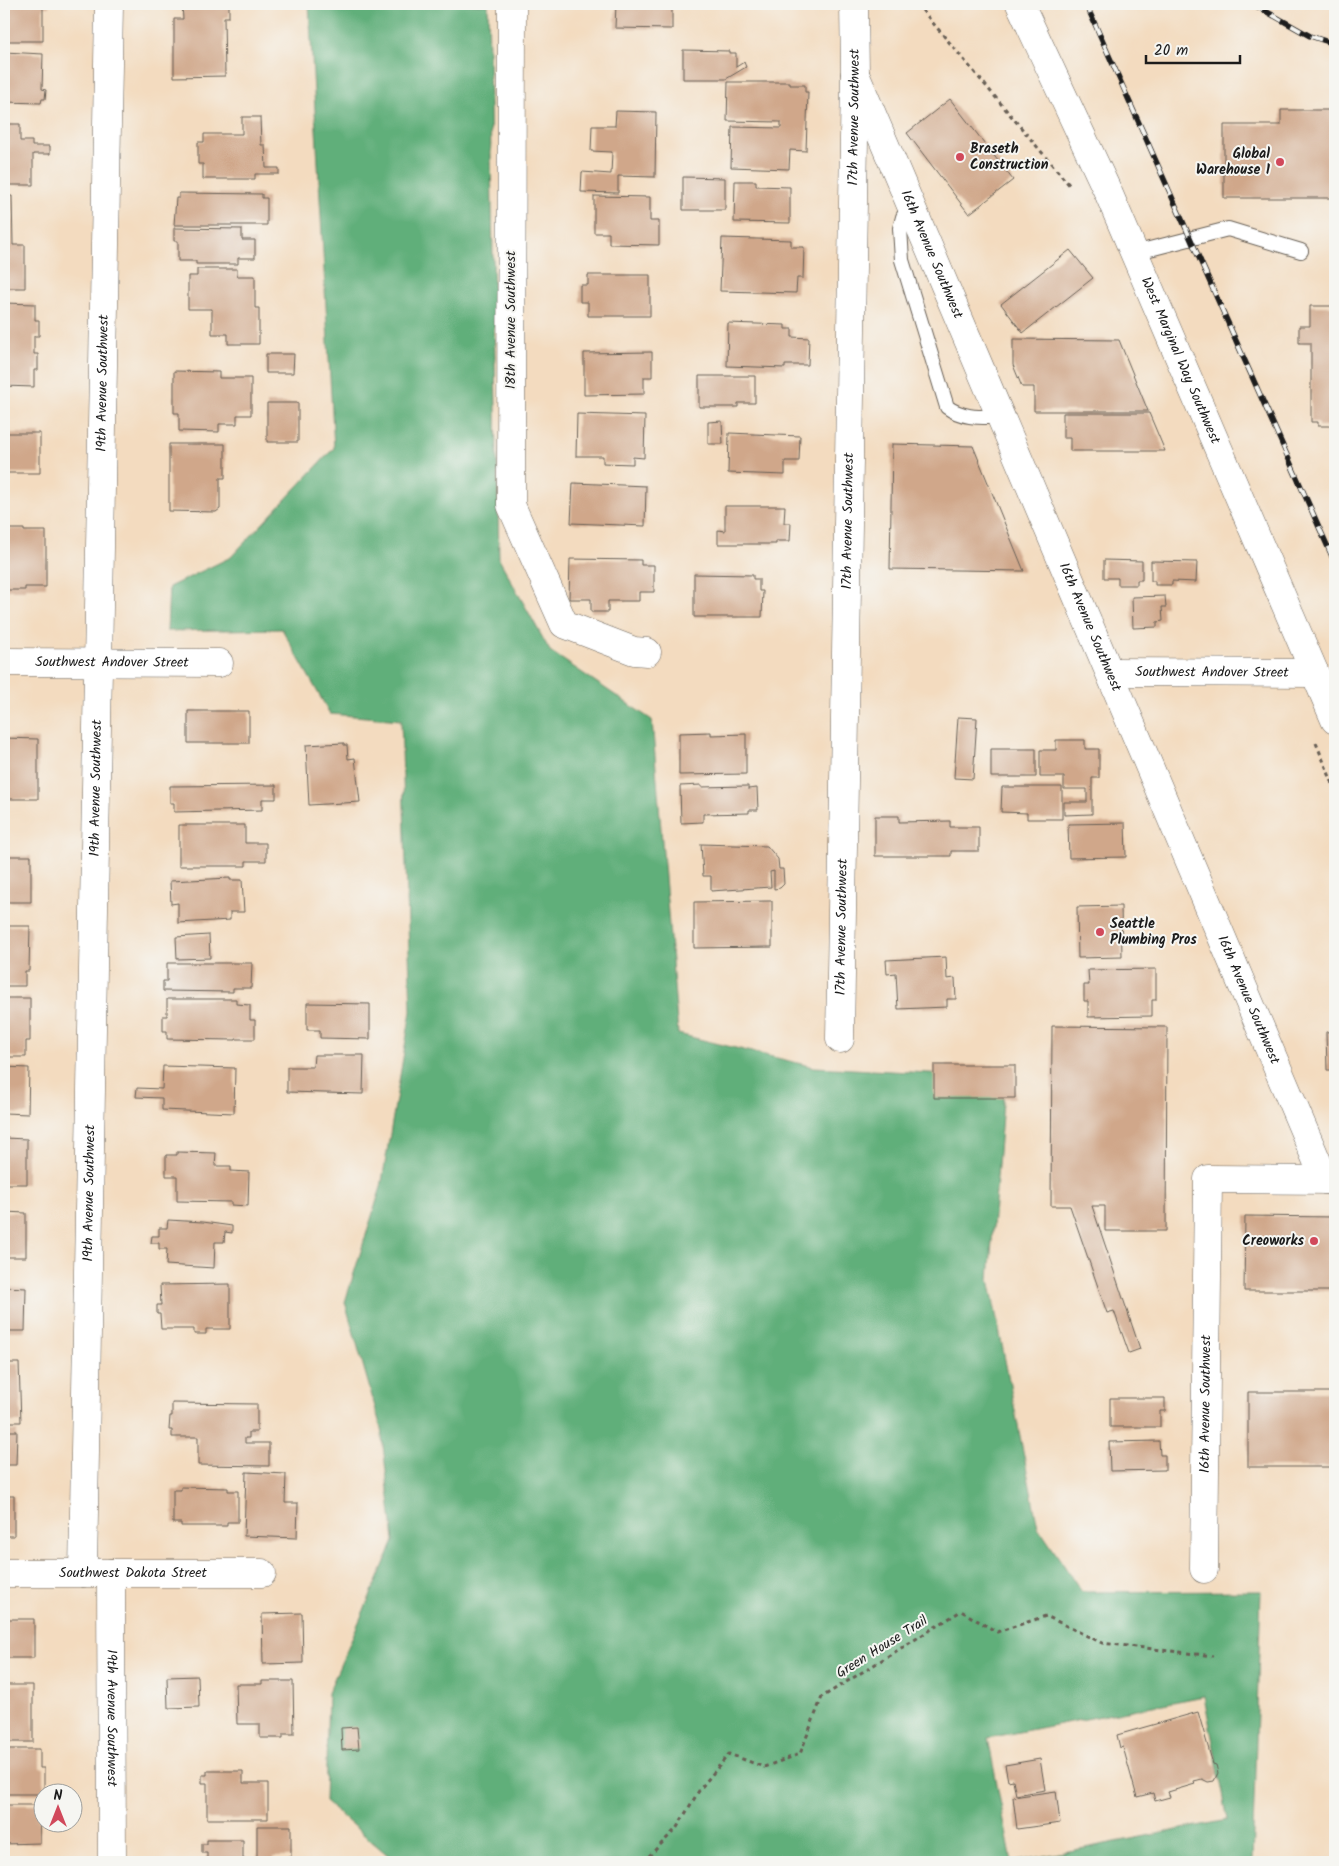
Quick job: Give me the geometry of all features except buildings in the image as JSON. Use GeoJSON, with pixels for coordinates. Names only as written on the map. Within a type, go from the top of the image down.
{"type":"FeatureCollection","features":[{"type":"Feature","properties":{"kind":"street","name":"19th Avenue Southwest"},"geometry":{"type":"LineString","coordinates":[[83,1573],[109,4]]}},
{"type":"Feature","properties":{"kind":"street","name":"18th Avenue Southwest"},"geometry":{"type":"LineString","coordinates":[[512,4],[511,505],[564,624],[634,651],[647,652]]}},
{"type":"Feature","properties":{"kind":"street","name":"17th Avenue Southwest"},"geometry":{"type":"LineString","coordinates":[[840,1038],[855,74],[854,4]]}},
{"type":"Feature","properties":{"kind":"street","name":"West Marginal Way Southwest"},"geometry":{"type":"LineString","coordinates":[[1020,4],[1108,192],[1335,720]]}},
{"type":"Feature","properties":{"kind":"street","name":"16th Avenue Southwest"},"geometry":{"type":"LineString","coordinates":[[855,74],[1110,672],[1330,1180],[1208,1179],[1204,1569]]}},
{"type":"Feature","properties":{"kind":"street","name":"Southwest Andover Street"},"geometry":{"type":"LineString","coordinates":[[4,662],[219,663]]}},
{"type":"Feature","properties":{"kind":"street","name":"Southwest Andover Street"},"geometry":{"type":"LineString","coordinates":[[1110,672],[1316,673]]}},
{"type":"Feature","properties":{"kind":"street","name":"Southwest Dakota Street"},"geometry":{"type":"LineString","coordinates":[[4,1573],[262,1573]]}},
{"type":"Feature","properties":{"kind":"street","name":"19th Avenue Southwest"},"geometry":{"type":"LineString","coordinates":[[111,1573],[112,1862]]}},
{"type":"Feature","properties":{"kind":"lane"},"geometry":{"type":"LineString","coordinates":[[911,203],[903,217],[900,228],[902,260],[946,408],[970,417],[1002,417]]}},
{"type":"Feature","properties":{"kind":"lane"},"geometry":{"type":"LineString","coordinates":[[1134,253],[1228,229],[1301,251]]}},
{"type":"Feature","properties":{"kind":"path"},"geometry":{"type":"LineString","coordinates":[[917,4],[1072,189]]}},
{"type":"Feature","properties":{"kind":"path","name":"Green House Trail"},"geometry":{"type":"LineString","coordinates":[[643,1862],[676,1828],[700,1790],[729,1754],[764,1766],[800,1754],[822,1697],[961,1611],[997,1632],[1046,1616],[1102,1642],[1213,1656]]}},
{"type":"Feature","properties":{"kind":"green space"},"geometry":{"type":"Polygon","coordinates":[[[309,4],[488,4],[499,559],[550,651],[652,720],[678,1034],[814,1067],[1005,1077],[989,1279],[1038,1527],[1082,1592],[1261,1591],[1252,1862],[1013,1862],[1228,1820],[1204,1696],[988,1738],[1012,1862],[396,1862],[325,1802],[328,1693],[394,1541],[381,1428],[345,1302],[381,1187],[411,1011],[401,720],[330,714],[282,629],[167,631],[169,587],[231,557],[334,448],[309,4]]]}},
{"type":"Feature","properties":{"kind":"railway"},"geometry":{"type":"LineString","coordinates":[[1086,4],[1335,563]]}},
{"type":"Feature","properties":{"kind":"railway"},"geometry":{"type":"LineString","coordinates":[[1253,4],[1310,36],[1335,44]]}},
{"type":"Feature","properties":{"kind":"place","name":"Braseth Construction"},"geometry":{"type":"Point","coordinates":[960,157]}},
{"type":"Feature","properties":{"kind":"place","name":"Global Warehouse 1"},"geometry":{"type":"Point","coordinates":[1280,162]}},
{"type":"Feature","properties":{"kind":"place","name":"Seattle Plumbing Pros"},"geometry":{"type":"Point","coordinates":[1100,932]}},
{"type":"Feature","properties":{"kind":"place","name":"Creoworks"},"geometry":{"type":"Point","coordinates":[1314,1241]}}]}
